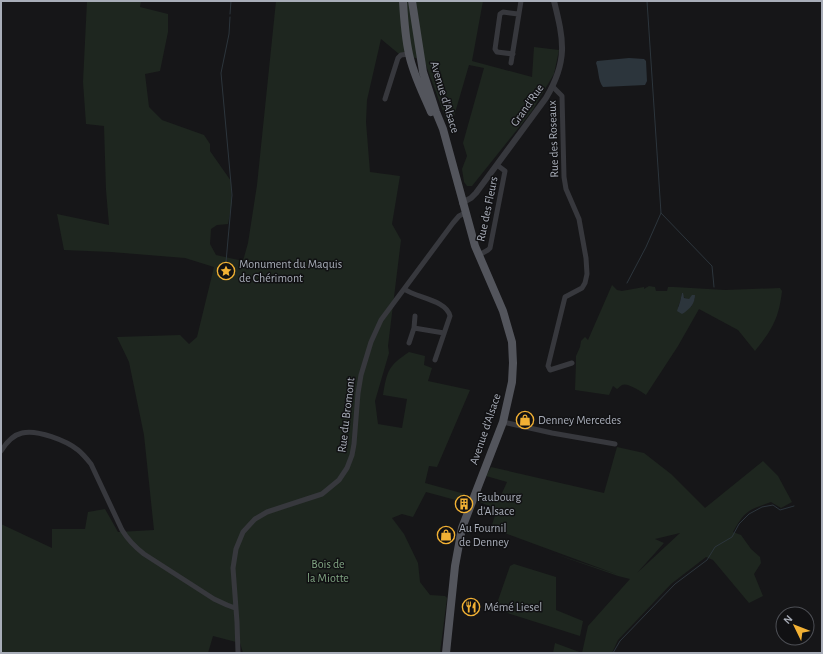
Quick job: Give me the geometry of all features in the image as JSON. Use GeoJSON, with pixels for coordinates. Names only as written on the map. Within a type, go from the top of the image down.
{"type":"FeatureCollection","features":[{"type":"Feature","properties":{"kind":"main road","name":"Avenue d'Alsace"},"geometry":{"type":"LineString","coordinates":[[403,1],[404,27],[409,54],[416,77],[447,147]]}},
{"type":"Feature","properties":{"kind":"main road"},"geometry":{"type":"LineString","coordinates":[[412,1],[416,30]]}},
{"type":"Feature","properties":{"kind":"main road"},"geometry":{"type":"LineString","coordinates":[[416,1],[416,30]]}},
{"type":"Feature","properties":{"kind":"main road","name":"Avenue d'Alsace"},"geometry":{"type":"LineString","coordinates":[[416,30],[423,72],[443,129],[465,213],[479,255],[503,311],[512,342],[512,382],[503,422],[462,528],[455,566],[446,653]]}},
{"type":"Feature","properties":{"kind":"street"},"geometry":{"type":"LineString","coordinates":[[511,63],[521,1]]}},
{"type":"Feature","properties":{"kind":"street","name":"Grand'Rue"},"geometry":{"type":"LineString","coordinates":[[462,202],[471,198],[476,193],[553,87],[559,71],[563,49],[562,33],[554,1]]}},
{"type":"Feature","properties":{"kind":"street"},"geometry":{"type":"LineString","coordinates":[[513,54],[497,52],[495,49],[500,14],[503,12],[518,14]]}},
{"type":"Feature","properties":{"kind":"street"},"geometry":{"type":"LineString","coordinates":[[385,99],[398,58],[401,55],[409,54]]}},
{"type":"Feature","properties":{"kind":"street","name":"Rue des Roseaux"},"geometry":{"type":"LineString","coordinates":[[553,87],[562,96],[564,177],[566,189],[579,219],[586,258],[587,274],[582,288],[565,297],[548,366],[550,370],[572,363]]}},
{"type":"Feature","properties":{"kind":"street","name":"Rue des Fleurs"},"geometry":{"type":"LineString","coordinates":[[479,255],[490,248],[505,171],[497,165]]}},
{"type":"Feature","properties":{"kind":"street","name":"Rue du Bromont"},"geometry":{"type":"LineString","coordinates":[[236,608],[233,568],[234,557],[243,532],[255,519],[266,512],[322,494],[339,480],[347,468],[352,455],[361,375],[371,342],[381,320],[453,223],[459,216],[465,213]]}},
{"type":"Feature","properties":{"kind":"street"},"geometry":{"type":"LineString","coordinates":[[404,289],[444,306],[449,311],[450,316],[435,360]]}},
{"type":"Feature","properties":{"kind":"street"},"geometry":{"type":"LineString","coordinates":[[409,342],[414,328],[415,316]]}},
{"type":"Feature","properties":{"kind":"street"},"geometry":{"type":"LineString","coordinates":[[414,328],[444,333]]}},
{"type":"Feature","properties":{"kind":"street"},"geometry":{"type":"LineString","coordinates":[[503,422],[552,433],[614,444]]}},
{"type":"Feature","properties":{"kind":"street"},"geometry":{"type":"LineString","coordinates":[[1,450],[16,435],[25,432],[46,435],[74,447],[84,455],[99,479],[122,530],[134,546],[214,599],[236,608],[238,653]]}},
{"type":"Feature","properties":{"kind":"green space","name":"Bois de la Miotte"},"geometry":{"type":"Polygon","coordinates":[[[87,1],[141,1],[140,7],[168,14],[168,32],[160,71],[145,74],[149,107],[162,120],[204,135],[210,144],[210,151],[231,181],[232,203],[228,224],[217,225],[211,229],[210,244],[216,255],[243,261],[248,243],[257,185],[276,1],[483,1],[472,61],[532,77],[534,47],[559,50],[554,74],[532,111],[472,186],[467,186],[464,182],[462,169],[467,156],[463,143],[484,68],[469,65],[450,130],[424,60],[399,54],[381,39],[367,100],[366,122],[370,172],[400,176],[392,224],[401,240],[388,346],[389,353],[375,401],[378,424],[402,428],[407,399],[383,395],[387,375],[393,365],[409,352],[425,356],[424,365],[432,368],[428,381],[470,390],[437,467],[429,466],[425,483],[465,494],[463,502],[426,492],[413,517],[402,514],[392,518],[404,534],[418,563],[420,582],[430,595],[445,596],[447,598],[440,653],[243,653],[240,643],[213,636],[208,653],[1,653],[1,524],[52,548],[52,529],[85,529],[88,512],[105,509],[118,532],[154,530],[144,435],[129,362],[117,337],[180,335],[189,344],[197,337],[214,267],[185,258],[64,250],[57,214],[109,225],[106,190],[104,126],[86,124],[83,82],[87,1]]]}},
{"type":"Feature","properties":{"kind":"green space"},"geometry":{"type":"Polygon","coordinates":[[[612,285],[617,290],[622,291],[644,287],[644,289],[649,286],[655,287],[656,291],[667,291],[668,287],[674,287],[725,290],[780,288],[782,291],[779,309],[774,323],[766,337],[755,351],[738,330],[699,309],[678,346],[646,395],[624,384],[617,389],[613,386],[609,395],[575,390],[576,356],[581,341],[585,337],[588,340],[612,285]],[[682,293],[678,307],[691,307],[695,298],[691,297],[686,299],[682,293]]]}},
{"type":"Feature","properties":{"kind":"green space"},"geometry":{"type":"Polygon","coordinates":[[[617,447],[644,453],[671,474],[705,508],[763,461],[778,476],[792,502],[781,508],[771,502],[752,509],[744,515],[733,532],[741,535],[751,549],[760,557],[761,563],[754,574],[763,596],[749,603],[713,560],[706,557],[671,584],[618,640],[612,653],[582,653],[588,626],[630,579],[552,553],[616,574],[491,528],[497,509],[477,501],[478,496],[498,502],[507,482],[486,476],[491,467],[604,493],[617,447]],[[680,533],[655,539],[664,543],[637,573],[680,533]]]}},
{"type":"Feature","properties":{"kind":"green space"},"geometry":{"type":"Polygon","coordinates":[[[514,564],[556,577],[556,610],[583,621],[580,636],[495,609],[510,566],[514,564]]]}},
{"type":"Feature","properties":{"kind":"green space"},"geometry":{"type":"Polygon","coordinates":[[[555,643],[582,653],[553,653],[555,643]]]}},
{"type":"Feature","properties":{"kind":"shaded area"},"geometry":{"type":"Polygon","coordinates":[[[629,58],[644,59],[646,61],[647,81],[645,85],[603,87],[599,79],[596,63],[597,61],[629,58]]]}},
{"type":"Feature","properties":{"kind":"shaded area"},"geometry":{"type":"Polygon","coordinates":[[[682,293],[684,298],[689,299],[692,295],[695,295],[691,306],[682,314],[677,311],[682,293]]]}},
{"type":"Feature","properties":{"kind":"waterway"},"geometry":{"type":"LineString","coordinates":[[230,14],[231,1]]}},
{"type":"Feature","properties":{"kind":"waterway"},"geometry":{"type":"LineString","coordinates":[[627,283],[646,247],[661,213],[647,1]]}},
{"type":"Feature","properties":{"kind":"waterway"},"geometry":{"type":"LineString","coordinates":[[226,262],[232,195],[221,73],[229,34],[230,17]]}},
{"type":"Feature","properties":{"kind":"waterway"},"geometry":{"type":"LineString","coordinates":[[661,213],[712,266],[714,287]]}},
{"type":"Feature","properties":{"kind":"waterway"},"geometry":{"type":"LineString","coordinates":[[613,653],[620,641],[675,584],[707,560],[715,547],[732,537],[739,524],[749,514],[762,507],[773,505],[780,510],[794,506]]}},
{"type":"Feature","properties":{"kind":"place","name":"Monument du Maquis de Chérimont"},"geometry":{"type":"Point","coordinates":[226,271]}},
{"type":"Feature","properties":{"kind":"place","name":"Denney Mercedes"},"geometry":{"type":"Point","coordinates":[525,420]}},
{"type":"Feature","properties":{"kind":"place","name":"Faubourg d'Alsace"},"geometry":{"type":"Point","coordinates":[464,504]}},
{"type":"Feature","properties":{"kind":"place","name":"Au Fournil de Denney"},"geometry":{"type":"Point","coordinates":[446,535]}},
{"type":"Feature","properties":{"kind":"place","name":"Mémé Liesel"},"geometry":{"type":"Point","coordinates":[471,607]}}]}
